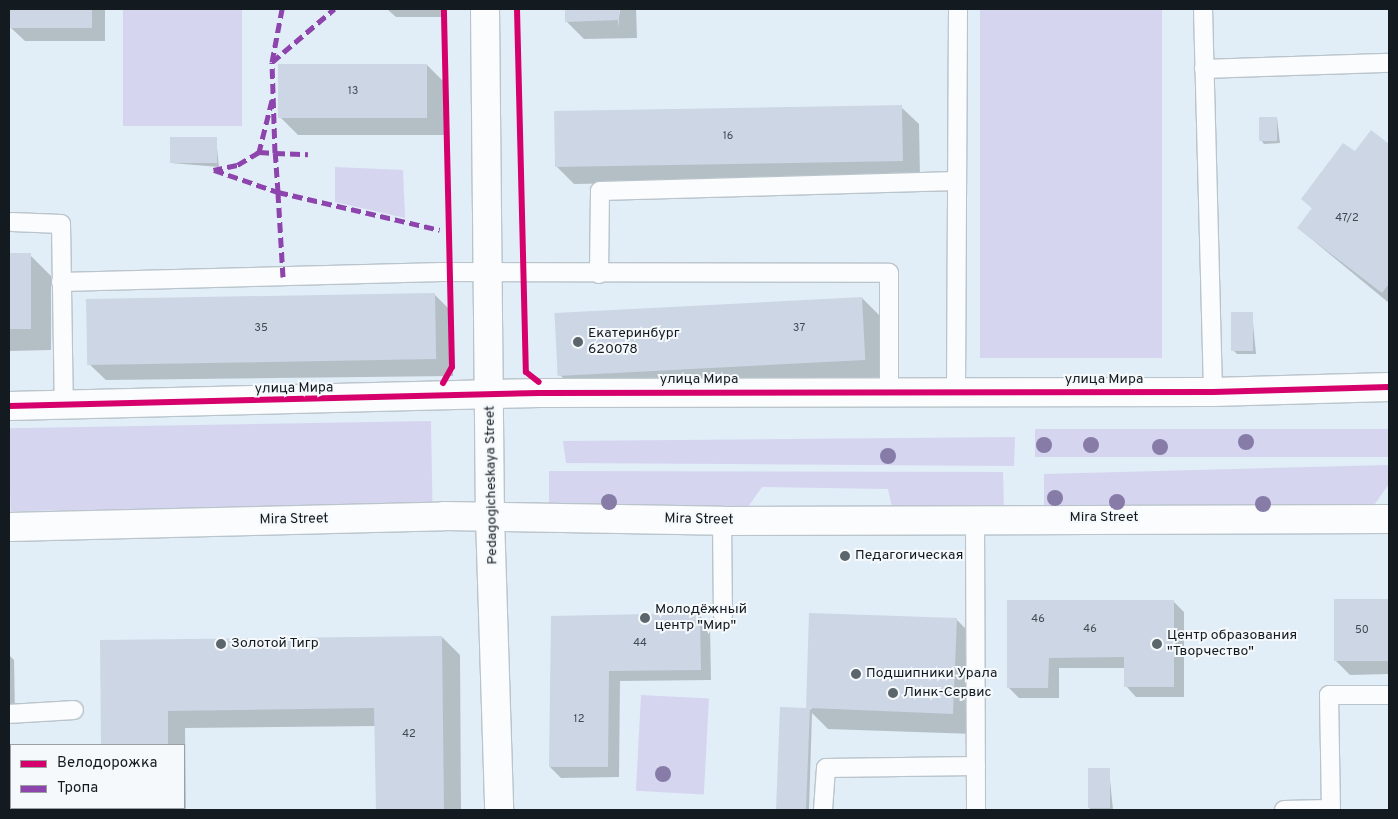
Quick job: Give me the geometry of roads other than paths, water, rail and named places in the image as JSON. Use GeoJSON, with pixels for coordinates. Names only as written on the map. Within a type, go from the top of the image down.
{"type":"FeatureCollection","features":[{"type":"Feature","properties":{"kind":"street","name":"Pedagogicheskaya Street"},"geometry":{"type":"LineString","coordinates":[[485,9],[490,517],[500,810]]}},
{"type":"Feature","properties":{"kind":"street","name":"улица Мира"},"geometry":{"type":"LineString","coordinates":[[9,406],[490,395],[1213,392],[1389,386]]}},
{"type":"Feature","properties":{"kind":"street","name":"Mira Street"},"geometry":{"type":"LineString","coordinates":[[9,527],[490,517],[722,521],[1389,519]]}},
{"type":"Feature","properties":{"kind":"lane"},"geometry":{"type":"LineString","coordinates":[[956,392],[958,9]]}},
{"type":"Feature","properties":{"kind":"lane"},"geometry":{"type":"LineString","coordinates":[[1203,9],[1213,392]]}},
{"type":"Feature","properties":{"kind":"lane"},"geometry":{"type":"LineString","coordinates":[[1204,68],[1389,63]]}},
{"type":"Feature","properties":{"kind":"lane"},"geometry":{"type":"LineString","coordinates":[[599,274],[600,191],[957,181]]}},
{"type":"Feature","properties":{"kind":"lane"},"geometry":{"type":"LineString","coordinates":[[12,222],[61,224],[64,405]]}},
{"type":"Feature","properties":{"kind":"lane"},"geometry":{"type":"LineString","coordinates":[[61,282],[489,272],[599,274],[889,273],[889,393]]}},
{"type":"Feature","properties":{"kind":"lane"},"geometry":{"type":"LineString","coordinates":[[975,519],[976,810]]}},
{"type":"Feature","properties":{"kind":"lane"},"geometry":{"type":"LineString","coordinates":[[722,521],[723,615]]}},
{"type":"Feature","properties":{"kind":"lane"},"geometry":{"type":"LineString","coordinates":[[1284,810],[1330,810],[1329,696],[1389,694]]}},
{"type":"Feature","properties":{"kind":"lane"},"geometry":{"type":"LineString","coordinates":[[9,714],[74,710]]}},
{"type":"Feature","properties":{"kind":"lane"},"geometry":{"type":"LineString","coordinates":[[823,810],[826,768],[976,766]]}},
{"type":"Feature","properties":{"kind":"place","name":"Екатеринбург 620078"},"geometry":{"type":"Point","coordinates":[578,342]}},
{"type":"Feature","properties":{"kind":"place","name":"Педагогическая"},"geometry":{"type":"Point","coordinates":[845,556]}},
{"type":"Feature","properties":{"kind":"place","name":"Молодёжный центр \"Мир\""},"geometry":{"type":"Point","coordinates":[645,618]}},
{"type":"Feature","properties":{"kind":"place","name":"Золотой Тигр"},"geometry":{"type":"Point","coordinates":[221,644]}},
{"type":"Feature","properties":{"kind":"place","name":"Центр образования \"Творчество\""},"geometry":{"type":"Point","coordinates":[1157,644]}},
{"type":"Feature","properties":{"kind":"place","name":"Подшипники Урала"},"geometry":{"type":"Point","coordinates":[856,674]}},
{"type":"Feature","properties":{"kind":"place","name":"Линк-Сервис"},"geometry":{"type":"Point","coordinates":[893,693]}}]}
